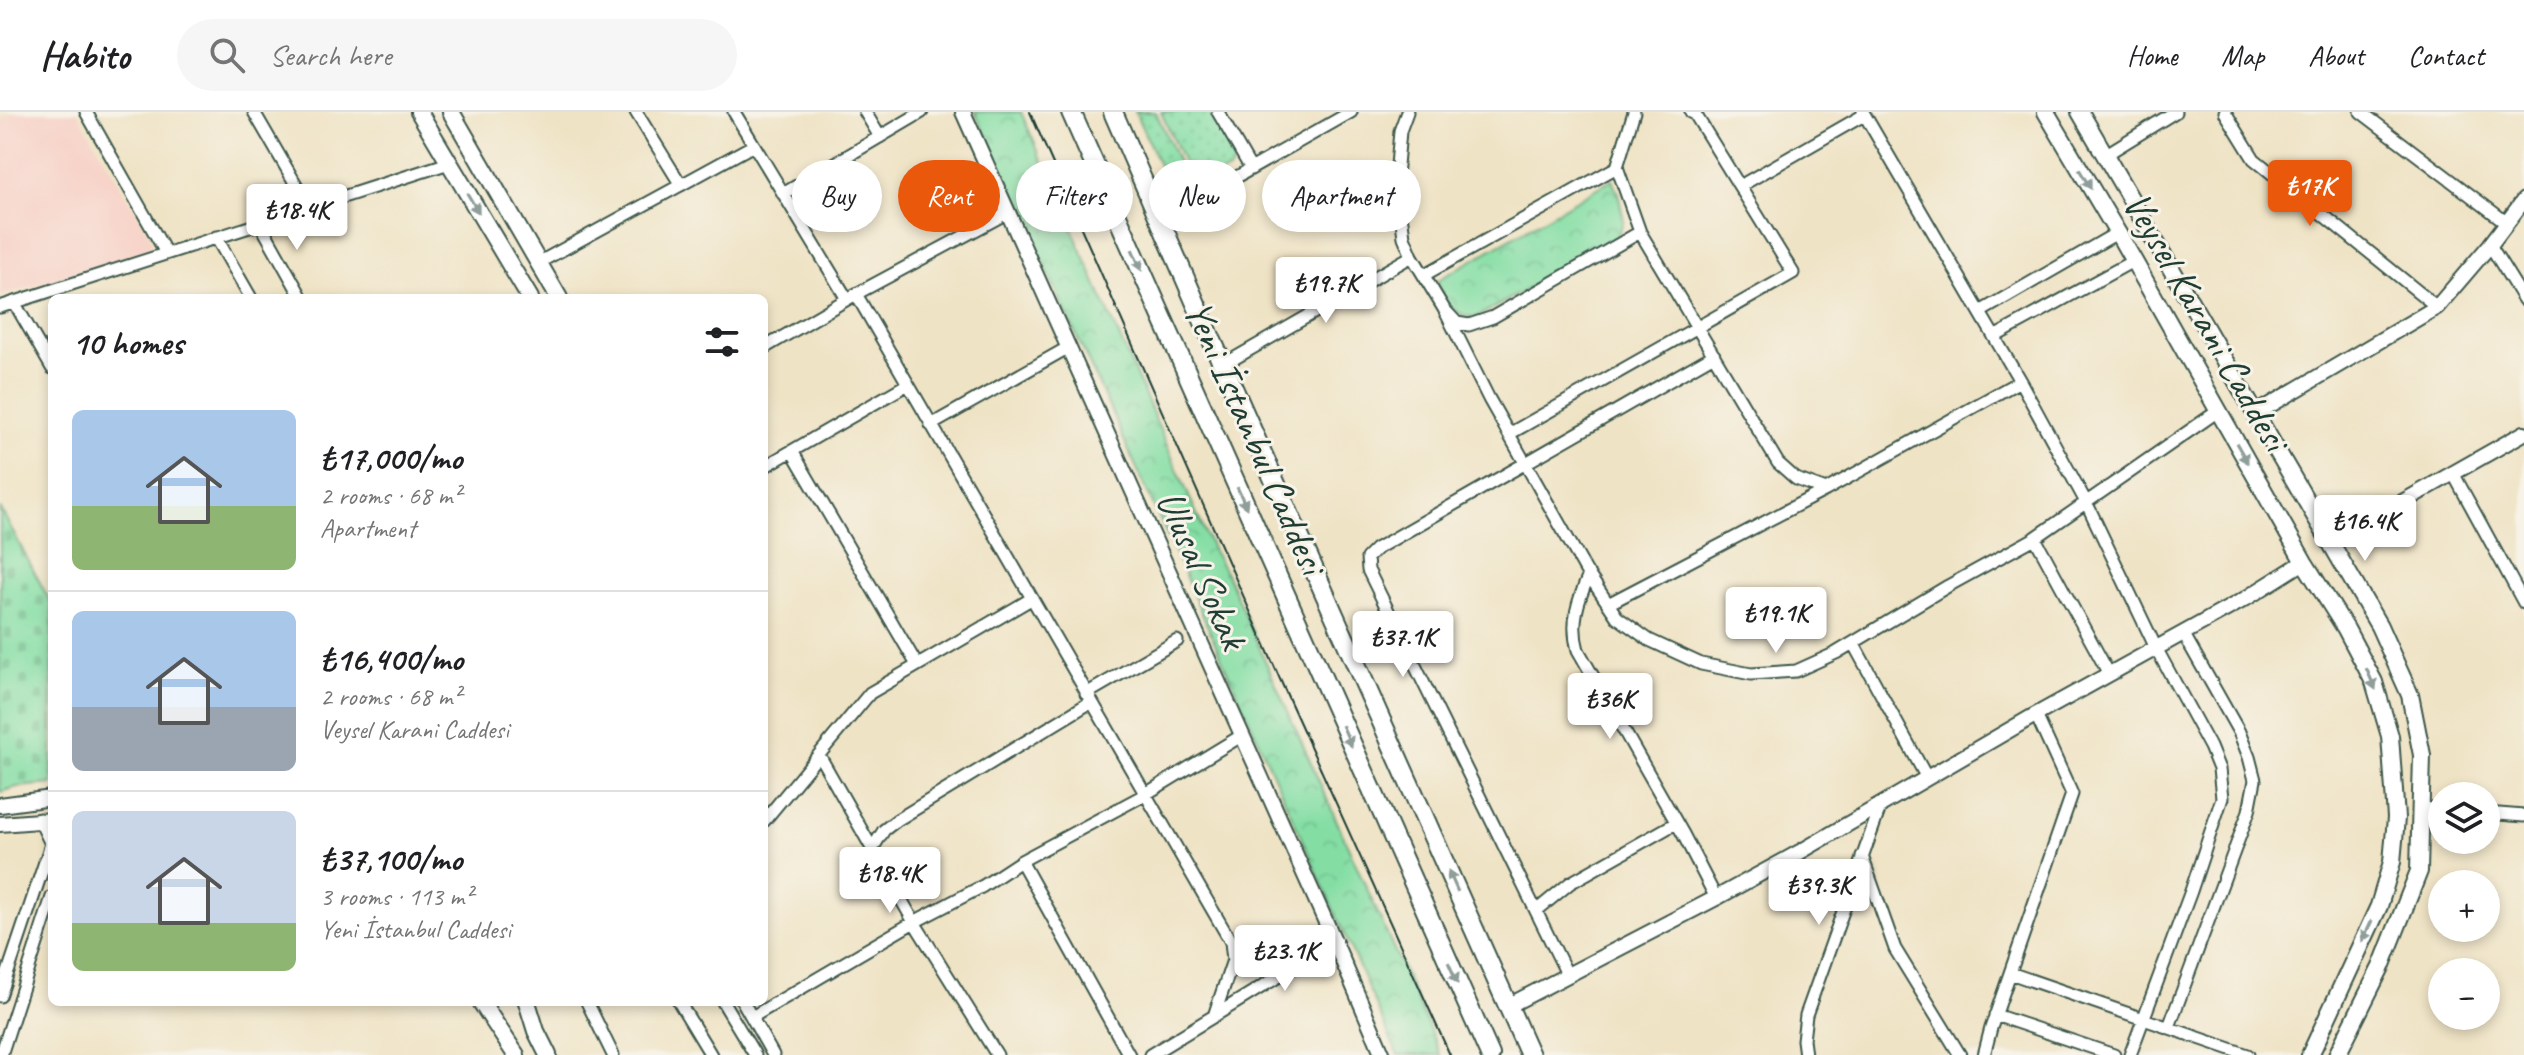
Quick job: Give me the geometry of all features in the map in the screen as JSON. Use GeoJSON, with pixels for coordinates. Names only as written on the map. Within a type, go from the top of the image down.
{"type":"FeatureCollection","features":[{"type":"Feature","properties":{"kind":"highway","name":"Yeni İstanbul Caddesi"},"geometry":{"type":"LineString","coordinates":[[1071,112],[1490,1055]]}},
{"type":"Feature","properties":{"kind":"highway","name":"Yeni İstanbul Caddesi"},"geometry":{"type":"LineString","coordinates":[[1113,112],[1149,193]]}},
{"type":"Feature","properties":{"kind":"highway","name":"Yeni İstanbul Caddesi"},"geometry":{"type":"LineString","coordinates":[[1166,232],[1530,1055]]}},
{"type":"Feature","properties":{"kind":"main road"},"geometry":{"type":"LineString","coordinates":[[419,112],[528,294]]}},
{"type":"Feature","properties":{"kind":"main road"},"geometry":{"type":"LineString","coordinates":[[451,112],[557,294]]}},
{"type":"Feature","properties":{"kind":"main road","name":"Veysel Karani Caddesi"},"geometry":{"type":"LineString","coordinates":[[2046,112],[2304,562],[2346,629],[2374,682],[2390,736],[2396,818],[2392,862],[2379,906],[2310,1055]]}},
{"type":"Feature","properties":{"kind":"main road","name":"Veysel Karani Caddesi"},"geometry":{"type":"LineString","coordinates":[[2080,112],[2379,626],[2410,695],[2422,755],[2419,871],[2381,967],[2337,1055]]}},
{"type":"Feature","properties":{"kind":"main road"},"geometry":{"type":"LineString","coordinates":[[484,1006],[516,1055]]}},
{"type":"Feature","properties":{"kind":"main road"},"geometry":{"type":"LineString","coordinates":[[523,1006],[548,1055]]}},
{"type":"Feature","properties":{"kind":"main road"},"geometry":{"type":"LineString","coordinates":[[528,1006],[536,1031]]}},
{"type":"Feature","properties":{"kind":"street"},"geometry":{"type":"LineString","coordinates":[[86,112],[166,253]]}},
{"type":"Feature","properties":{"kind":"street"},"geometry":{"type":"LineString","coordinates":[[254,112],[309,207]]}},
{"type":"Feature","properties":{"kind":"street"},"geometry":{"type":"LineString","coordinates":[[636,112],[681,185]]}},
{"type":"Feature","properties":{"kind":"street"},"geometry":{"type":"LineString","coordinates":[[734,112],[783,194],[908,384],[1231,942],[1233,960],[1214,1016]]}},
{"type":"Feature","properties":{"kind":"street"},"geometry":{"type":"LineString","coordinates":[[865,112],[880,137]]}},
{"type":"Feature","properties":{"kind":"street"},"geometry":{"type":"LineString","coordinates":[[783,194],[922,112]]}},
{"type":"Feature","properties":{"kind":"street","name":"Ulusal Sokak"},"geometry":{"type":"LineString","coordinates":[[963,112],[1383,1055]]}},
{"type":"Feature","properties":{"kind":"street"},"geometry":{"type":"LineString","coordinates":[[1218,112],[1251,169]]}},
{"type":"Feature","properties":{"kind":"street"},"geometry":{"type":"LineString","coordinates":[[1246,172],[1351,112]]}},
{"type":"Feature","properties":{"kind":"street"},"geometry":{"type":"LineString","coordinates":[[1407,112],[1400,131],[1396,177],[1404,237],[1412,256],[1444,309],[1525,463],[1589,575],[1617,617],[1649,640],[1701,664],[1751,674],[1796,671],[1836,653],[2035,538],[2218,411]]}},
{"type":"Feature","properties":{"kind":"street"},"geometry":{"type":"LineString","coordinates":[[1634,112],[1617,167],[1640,232],[1778,463],[1796,479],[1826,490]]}},
{"type":"Feature","properties":{"kind":"street"},"geometry":{"type":"LineString","coordinates":[[1509,434],[1793,273],[1691,112]]}},
{"type":"Feature","properties":{"kind":"street"},"geometry":{"type":"LineString","coordinates":[[2105,155],[2175,112]]}},
{"type":"Feature","properties":{"kind":"street"},"geometry":{"type":"LineString","coordinates":[[2225,112],[2254,159],[2437,307]]}},
{"type":"Feature","properties":{"kind":"street"},"geometry":{"type":"LineString","coordinates":[[2361,112],[2507,223]]}},
{"type":"Feature","properties":{"kind":"street"},"geometry":{"type":"LineString","coordinates":[[1740,186],[1864,113],[2020,381],[2087,504],[2156,648],[2210,747],[2219,769],[2222,798],[2130,1055]]}},
{"type":"Feature","properties":{"kind":"street"},"geometry":{"type":"LineString","coordinates":[[538,263],[754,145]]}},
{"type":"Feature","properties":{"kind":"street"},"geometry":{"type":"LineString","coordinates":[[0,307],[449,163]]}},
{"type":"Feature","properties":{"kind":"street"},"geometry":{"type":"LineString","coordinates":[[1424,275],[1617,167]]}},
{"type":"Feature","properties":{"kind":"street"},"geometry":{"type":"LineString","coordinates":[[2255,414],[2437,307],[2524,200]]}},
{"type":"Feature","properties":{"kind":"street"},"geometry":{"type":"LineString","coordinates":[[768,346],[851,296],[1007,213]]}},
{"type":"Feature","properties":{"kind":"street"},"geometry":{"type":"LineString","coordinates":[[260,223],[300,294]]}},
{"type":"Feature","properties":{"kind":"street"},"geometry":{"type":"LineString","coordinates":[[1444,309],[1457,323],[1469,325],[1493,317],[1640,232]]}},
{"type":"Feature","properties":{"kind":"street"},"geometry":{"type":"LineString","coordinates":[[1980,312],[2117,233]]}},
{"type":"Feature","properties":{"kind":"street"},"geometry":{"type":"LineString","coordinates":[[216,237],[249,294]]}},
{"type":"Feature","properties":{"kind":"street"},"geometry":{"type":"LineString","coordinates":[[2490,245],[2524,300]]}},
{"type":"Feature","properties":{"kind":"street"},"geometry":{"type":"LineString","coordinates":[[1223,365],[1412,256]]}},
{"type":"Feature","properties":{"kind":"street"},"geometry":{"type":"LineString","coordinates":[[1994,337],[2133,261]]}},
{"type":"Feature","properties":{"kind":"street"},"geometry":{"type":"LineString","coordinates":[[14,302],[48,361]]}},
{"type":"Feature","properties":{"kind":"street"},"geometry":{"type":"LineString","coordinates":[[931,425],[1069,347]]}},
{"type":"Feature","properties":{"kind":"street"},"geometry":{"type":"LineString","coordinates":[[1567,974],[1366,564],[1367,558],[1376,549],[1714,355]]}},
{"type":"Feature","properties":{"kind":"street"},"geometry":{"type":"LineString","coordinates":[[1608,604],[1826,490],[2020,381]]}},
{"type":"Feature","properties":{"kind":"street"},"geometry":{"type":"LineString","coordinates":[[768,465],[908,384]]}},
{"type":"Feature","properties":{"kind":"street"},"geometry":{"type":"LineString","coordinates":[[2330,543],[2524,433]]}},
{"type":"Feature","properties":{"kind":"street"},"geometry":{"type":"LineString","coordinates":[[792,451],[917,665]]}},
{"type":"Feature","properties":{"kind":"street"},"geometry":{"type":"LineString","coordinates":[[2453,473],[2524,603]]}},
{"type":"Feature","properties":{"kind":"street"},"geometry":{"type":"LineString","coordinates":[[2035,538],[2109,674]]}},
{"type":"Feature","properties":{"kind":"street"},"geometry":{"type":"LineString","coordinates":[[1508,1006],[1716,898],[2304,562]]}},
{"type":"Feature","properties":{"kind":"street"},"geometry":{"type":"LineString","coordinates":[[1589,575],[1576,606],[1578,650],[1716,898]]}},
{"type":"Feature","properties":{"kind":"street"},"geometry":{"type":"LineString","coordinates":[[768,816],[870,693],[1031,599]]}},
{"type":"Feature","properties":{"kind":"street"},"geometry":{"type":"LineString","coordinates":[[2169,1027],[2249,811],[2255,780],[2239,732],[2183,633]]}},
{"type":"Feature","properties":{"kind":"street"},"geometry":{"type":"LineString","coordinates":[[872,849],[884,830],[897,820],[1177,641]]}},
{"type":"Feature","properties":{"kind":"street"},"geometry":{"type":"LineString","coordinates":[[1853,643],[1927,778]]}},
{"type":"Feature","properties":{"kind":"street"},"geometry":{"type":"LineString","coordinates":[[1984,1055],[2072,794],[2036,715]]}},
{"type":"Feature","properties":{"kind":"street"},"geometry":{"type":"LineString","coordinates":[[752,1017],[914,922],[983,886],[1021,861],[1144,795],[1241,736]]}},
{"type":"Feature","properties":{"kind":"street"},"geometry":{"type":"LineString","coordinates":[[819,755],[914,922],[997,1055]]}},
{"type":"Feature","properties":{"kind":"street"},"geometry":{"type":"LineString","coordinates":[[0,805],[48,799]]}},
{"type":"Feature","properties":{"kind":"street"},"geometry":{"type":"LineString","coordinates":[[1805,1055],[1806,1015],[1881,805]]}},
{"type":"Feature","properties":{"kind":"street"},"geometry":{"type":"LineString","coordinates":[[2422,808],[2428,809]]}},
{"type":"Feature","properties":{"kind":"street"},"geometry":{"type":"LineString","coordinates":[[2500,814],[2524,816]]}},
{"type":"Feature","properties":{"kind":"street"},"geometry":{"type":"LineString","coordinates":[[0,824],[46,820]]}},
{"type":"Feature","properties":{"kind":"street"},"geometry":{"type":"LineString","coordinates":[[1536,911],[1570,883],[1676,823]]}},
{"type":"Feature","properties":{"kind":"street"},"geometry":{"type":"LineString","coordinates":[[0,996],[48,853]]}},
{"type":"Feature","properties":{"kind":"street"},"geometry":{"type":"LineString","coordinates":[[1862,856],[1895,949],[1960,1055]]}},
{"type":"Feature","properties":{"kind":"street"},"geometry":{"type":"LineString","coordinates":[[1021,861],[1129,1055]]}},
{"type":"Feature","properties":{"kind":"street"},"geometry":{"type":"LineString","coordinates":[[1,1055],[48,909]]}},
{"type":"Feature","properties":{"kind":"street"},"geometry":{"type":"LineString","coordinates":[[1150,1055],[1320,951],[1333,938]]}},
{"type":"Feature","properties":{"kind":"street"},"geometry":{"type":"LineString","coordinates":[[2010,973],[2248,1055]]}},
{"type":"Feature","properties":{"kind":"street"},"geometry":{"type":"LineString","coordinates":[[589,1006],[613,1055]]}},
{"type":"Feature","properties":{"kind":"street"},"geometry":{"type":"LineString","coordinates":[[681,1006],[711,1055]]}},
{"type":"Feature","properties":{"kind":"street"},"geometry":{"type":"LineString","coordinates":[[725,1006],[755,1055]]}},
{"type":"Feature","properties":{"kind":"street"},"geometry":{"type":"LineString","coordinates":[[745,1006],[773,1055]]}},
{"type":"Feature","properties":{"kind":"street"},"geometry":{"type":"LineString","coordinates":[[1995,1015],[2114,1055]]}},
{"type":"Feature","properties":{"kind":"shaded area"},"geometry":{"type":"Polygon","coordinates":[[[14,112],[77,112],[152,240],[149,250],[0,296],[0,120],[14,112]]]}},
{"type":"Feature","properties":{"kind":"green space"},"geometry":{"type":"Polygon","coordinates":[[[975,112],[1021,112],[1042,160],[1016,160],[1016,202],[1000,167],[1000,160],[997,160],[975,112]]]}},
{"type":"Feature","properties":{"kind":"green space"},"geometry":{"type":"Polygon","coordinates":[[[1135,112],[1156,112],[1177,160],[1157,160],[1135,112]]]}},
{"type":"Feature","properties":{"kind":"green space"},"geometry":{"type":"Polygon","coordinates":[[[1161,112],[1209,112],[1233,160],[1182,160],[1161,112]]]}},
{"type":"Feature","properties":{"kind":"green space"},"geometry":{"type":"Polygon","coordinates":[[[1612,180],[1624,221],[1617,237],[1475,318],[1455,310],[1445,300],[1438,280],[1612,180]]]}},
{"type":"Feature","properties":{"kind":"green space"},"geometry":{"type":"Polygon","coordinates":[[[1029,232],[1073,232],[1213,551],[1227,575],[1441,1055],[1398,1055],[1029,232]]]}},
{"type":"Feature","properties":{"kind":"green space"},"geometry":{"type":"Polygon","coordinates":[[[0,508],[48,598],[48,784],[0,792],[0,508]]]}},
{"type":"Feature","properties":{"kind":"tram line"},"geometry":{"type":"LineString","coordinates":[[1030,112],[1283,686],[1450,1055]]}}]}
